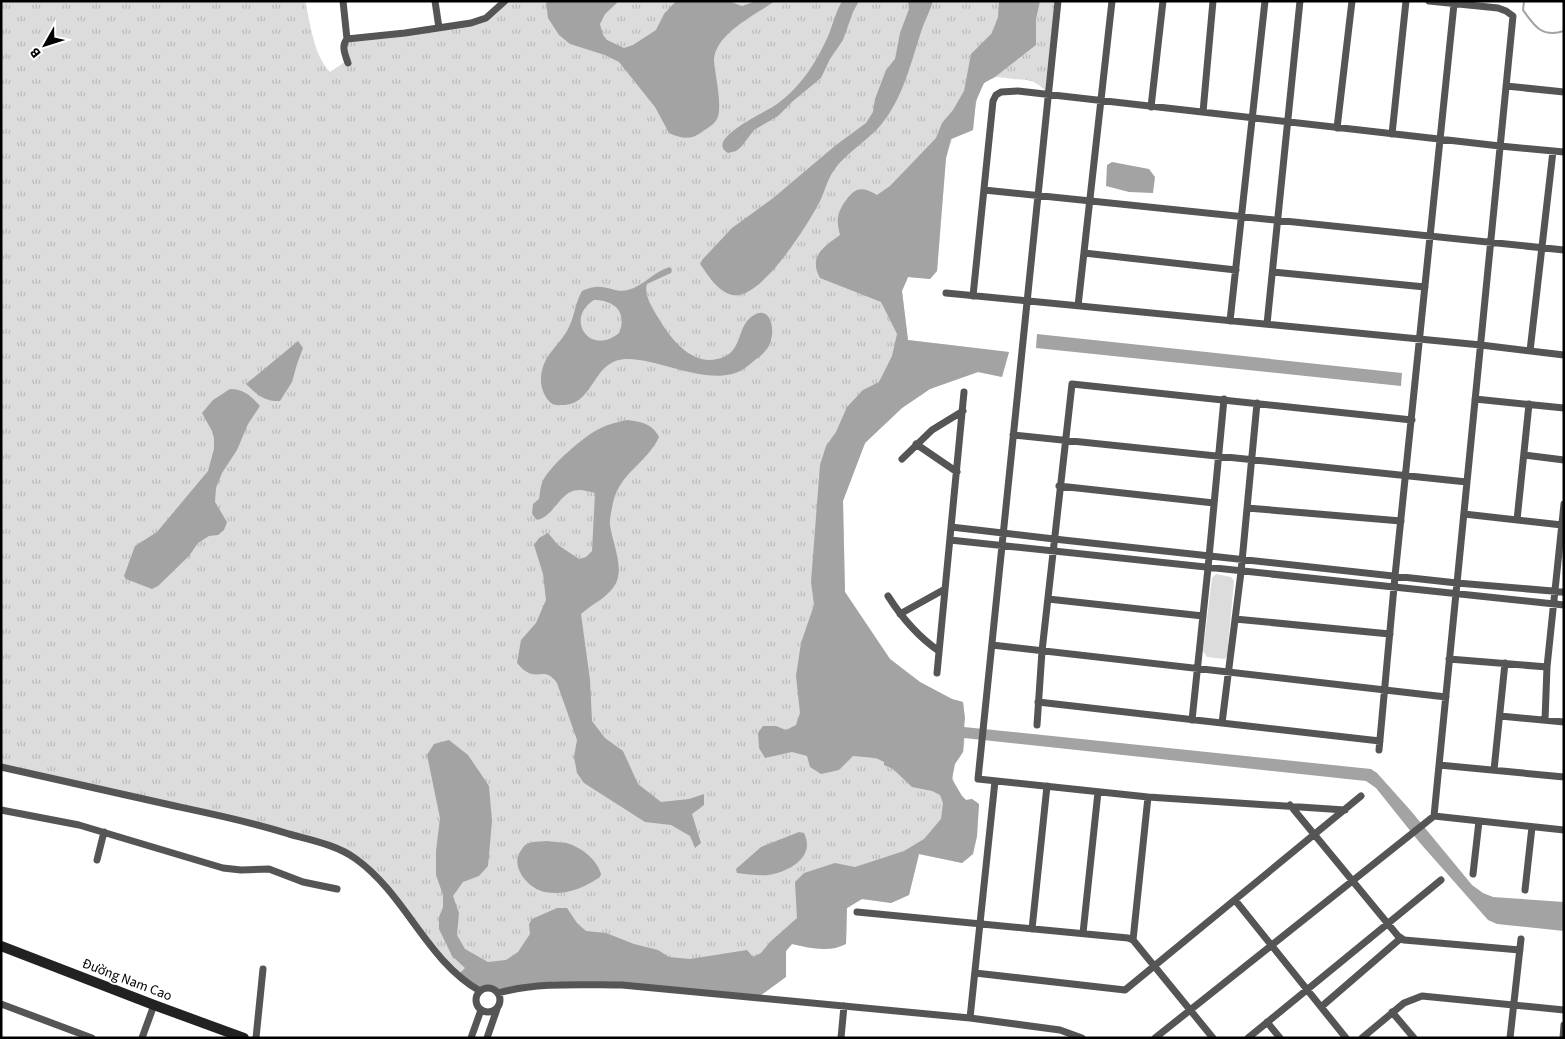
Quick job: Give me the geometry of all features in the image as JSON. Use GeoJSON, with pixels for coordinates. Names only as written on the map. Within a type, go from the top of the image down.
{"type":"FeatureCollection","features":[{"type":"Feature","properties":{"kind":"street"},"geometry":{"type":"LineString","coordinates":[[343,1],[347,39],[344,42],[344,48],[348,62]]}},
{"type":"Feature","properties":{"kind":"street"},"geometry":{"type":"LineString","coordinates":[[435,1],[439,28]]}},
{"type":"Feature","properties":{"kind":"street"},"geometry":{"type":"LineString","coordinates":[[347,39],[458,26],[480,21],[505,1]]}},
{"type":"Feature","properties":{"kind":"street"},"geometry":{"type":"LineString","coordinates":[[1058,1],[978,779],[1148,797],[1345,810]]}},
{"type":"Feature","properties":{"kind":"street"},"geometry":{"type":"LineString","coordinates":[[1078,306],[1112,1]]}},
{"type":"Feature","properties":{"kind":"street"},"geometry":{"type":"LineString","coordinates":[[1151,106],[1163,1]]}},
{"type":"Feature","properties":{"kind":"street"},"geometry":{"type":"LineString","coordinates":[[1203,112],[1213,1]]}},
{"type":"Feature","properties":{"kind":"street"},"geometry":{"type":"LineString","coordinates":[[1230,321],[1265,1]]}},
{"type":"Feature","properties":{"kind":"street"},"geometry":{"type":"LineString","coordinates":[[1267,324],[1300,1]]}},
{"type":"Feature","properties":{"kind":"street"},"geometry":{"type":"LineString","coordinates":[[1337,128],[1352,1]]}},
{"type":"Feature","properties":{"kind":"street"},"geometry":{"type":"LineString","coordinates":[[1392,134],[1406,1]]}},
{"type":"Feature","properties":{"kind":"street"},"geometry":{"type":"LineString","coordinates":[[1429,1],[1498,8],[1513,16],[1446,696],[1432,817]]}},
{"type":"Feature","properties":{"kind":"street"},"geometry":{"type":"LineString","coordinates":[[1379,750],[1454,4]]}},
{"type":"Feature","properties":{"kind":"street"},"geometry":{"type":"LineString","coordinates":[[1506,86],[1564,92]]}},
{"type":"Feature","properties":{"kind":"street"},"geometry":{"type":"LineString","coordinates":[[973,296],[994,101],[996,95],[1001,92],[1018,91],[1564,152]]}},
{"type":"Feature","properties":{"kind":"street"},"geometry":{"type":"LineString","coordinates":[[1530,351],[1553,151]]}},
{"type":"Feature","properties":{"kind":"street"},"geometry":{"type":"LineString","coordinates":[[984,190],[1564,250]]}},
{"type":"Feature","properties":{"kind":"street"},"geometry":{"type":"LineString","coordinates":[[1084,252],[1236,270]]}},
{"type":"Feature","properties":{"kind":"street"},"geometry":{"type":"LineString","coordinates":[[1273,272],[1425,287]]}},
{"type":"Feature","properties":{"kind":"street"},"geometry":{"type":"LineString","coordinates":[[946,293],[1481,345],[1564,355]]}},
{"type":"Feature","properties":{"kind":"street"},"geometry":{"type":"LineString","coordinates":[[1037,725],[1042,651],[1059,486],[1072,384],[1412,420]]}},
{"type":"Feature","properties":{"kind":"street"},"geometry":{"type":"LineString","coordinates":[[937,673],[964,392]]}},
{"type":"Feature","properties":{"kind":"street"},"geometry":{"type":"LineString","coordinates":[[1192,720],[1210,556],[1224,399]]}},
{"type":"Feature","properties":{"kind":"street"},"geometry":{"type":"LineString","coordinates":[[1475,399],[1564,408]]}},
{"type":"Feature","properties":{"kind":"street"},"geometry":{"type":"LineString","coordinates":[[1222,723],[1241,572],[1257,403]]}},
{"type":"Feature","properties":{"kind":"street"},"geometry":{"type":"LineString","coordinates":[[1517,520],[1529,404]]}},
{"type":"Feature","properties":{"kind":"street"},"geometry":{"type":"LineString","coordinates":[[902,459],[932,430],[962,412]]}},
{"type":"Feature","properties":{"kind":"street"},"geometry":{"type":"LineString","coordinates":[[1014,435],[1467,482]]}},
{"type":"Feature","properties":{"kind":"street"},"geometry":{"type":"LineString","coordinates":[[916,444],[957,472]]}},
{"type":"Feature","properties":{"kind":"street"},"geometry":{"type":"LineString","coordinates":[[1524,455],[1564,460]]}},
{"type":"Feature","properties":{"kind":"street"},"geometry":{"type":"LineString","coordinates":[[1059,486],[1214,503]]}},
{"type":"Feature","properties":{"kind":"street"},"geometry":{"type":"LineString","coordinates":[[1546,720],[1548,667],[1564,504]]}},
{"type":"Feature","properties":{"kind":"street"},"geometry":{"type":"LineString","coordinates":[[1247,508],[1401,521]]}},
{"type":"Feature","properties":{"kind":"street"},"geometry":{"type":"LineString","coordinates":[[1464,514],[1562,525]]}},
{"type":"Feature","properties":{"kind":"street"},"geometry":{"type":"LineString","coordinates":[[951,527],[1395,576],[1564,592]]}},
{"type":"Feature","properties":{"kind":"street"},"geometry":{"type":"LineString","coordinates":[[950,540],[1564,605]]}},
{"type":"Feature","properties":{"kind":"street"},"geometry":{"type":"LineString","coordinates":[[900,614],[945,589]]}},
{"type":"Feature","properties":{"kind":"street"},"geometry":{"type":"LineString","coordinates":[[888,596],[900,614],[919,636],[939,651]]}},
{"type":"Feature","properties":{"kind":"street"},"geometry":{"type":"LineString","coordinates":[[1048,599],[1203,616]]}},
{"type":"Feature","properties":{"kind":"street"},"geometry":{"type":"LineString","coordinates":[[1235,619],[1390,634]]}},
{"type":"Feature","properties":{"kind":"street"},"geometry":{"type":"LineString","coordinates":[[992,645],[1446,696]]}},
{"type":"Feature","properties":{"kind":"street"},"geometry":{"type":"LineString","coordinates":[[1449,659],[1548,667]]}},
{"type":"Feature","properties":{"kind":"street"},"geometry":{"type":"LineString","coordinates":[[1494,770],[1505,663]]}},
{"type":"Feature","properties":{"kind":"street"},"geometry":{"type":"LineString","coordinates":[[1038,702],[1380,741]]}},
{"type":"Feature","properties":{"kind":"street"},"geometry":{"type":"LineString","coordinates":[[1500,716],[1564,722]]}},
{"type":"Feature","properties":{"kind":"street"},"geometry":{"type":"LineString","coordinates":[[1439,764],[1564,777]]}},
{"type":"Feature","properties":{"kind":"street"},"geometry":{"type":"LineString","coordinates":[[1,767],[262,825],[334,847],[354,857],[367,867],[409,915],[443,960],[459,977],[480,991]]}},
{"type":"Feature","properties":{"kind":"street"},"geometry":{"type":"LineString","coordinates":[[970,1018],[995,781]]}},
{"type":"Feature","properties":{"kind":"street"},"geometry":{"type":"LineString","coordinates":[[1032,928],[1047,786]]}},
{"type":"Feature","properties":{"kind":"street"},"geometry":{"type":"LineString","coordinates":[[1083,933],[1098,792]]}},
{"type":"Feature","properties":{"kind":"street"},"geometry":{"type":"LineString","coordinates":[[975,973],[1125,990],[1361,796]]}},
{"type":"Feature","properties":{"kind":"street"},"geometry":{"type":"LineString","coordinates":[[1132,940],[1148,797]]}},
{"type":"Feature","properties":{"kind":"street"},"geometry":{"type":"LineString","coordinates":[[1290,805],[1388,924],[1404,940],[1520,950]]}},
{"type":"Feature","properties":{"kind":"street"},"geometry":{"type":"LineString","coordinates":[[1,810],[58,820],[104,832],[223,868],[274,870],[303,882],[337,889]]}},
{"type":"Feature","properties":{"kind":"street"},"geometry":{"type":"LineString","coordinates":[[1155,1038],[1432,817],[1564,830]]}},
{"type":"Feature","properties":{"kind":"street"},"geometry":{"type":"LineString","coordinates":[[1473,874],[1479,821]]}},
{"type":"Feature","properties":{"kind":"street"},"geometry":{"type":"LineString","coordinates":[[1524,890],[1532,827]]}},
{"type":"Feature","properties":{"kind":"street"},"geometry":{"type":"LineString","coordinates":[[97,860],[104,832]]}},
{"type":"Feature","properties":{"kind":"street"},"geometry":{"type":"LineString","coordinates":[[1248,1038],[1441,880]]}},
{"type":"Feature","properties":{"kind":"street"},"geometry":{"type":"LineString","coordinates":[[1235,900],[1346,1038]]}},
{"type":"Feature","properties":{"kind":"street"},"geometry":{"type":"LineString","coordinates":[[857,912],[1083,933],[1132,940],[1213,1038]]}},
{"type":"Feature","properties":{"kind":"street"},"geometry":{"type":"LineString","coordinates":[[1321,1006],[1401,938]]}},
{"type":"Feature","properties":{"kind":"street"},"geometry":{"type":"LineString","coordinates":[[1510,1038],[1521,938]]}},
{"type":"Feature","properties":{"kind":"street","name":"Đường Nam Cao"},"geometry":{"type":"LineString","coordinates":[[1,946],[244,1038]]}},
{"type":"Feature","properties":{"kind":"street"},"geometry":{"type":"LineString","coordinates":[[256,1038],[263,969]]}},
{"type":"Feature","properties":{"kind":"street"},"geometry":{"type":"LineString","coordinates":[[498,993],[517,988],[622,985],[970,1018],[1060,1030],[1082,1038]]}},
{"type":"Feature","properties":{"kind":"street"},"geometry":{"type":"LineString","coordinates":[[471,1038],[480,1010],[476,1001],[480,991],[487,988],[495,990],[500,1001],[487,1038]]}},
{"type":"Feature","properties":{"kind":"street"},"geometry":{"type":"LineString","coordinates":[[1362,1038],[1404,1003],[1422,996],[1564,1010]]}},
{"type":"Feature","properties":{"kind":"street"},"geometry":{"type":"LineString","coordinates":[[1,1004],[92,1038]]}},
{"type":"Feature","properties":{"kind":"street"},"geometry":{"type":"LineString","coordinates":[[142,1038],[154,1005]]}},
{"type":"Feature","properties":{"kind":"street"},"geometry":{"type":"LineString","coordinates":[[841,1038],[844,1006]]}},
{"type":"Feature","properties":{"kind":"street"},"geometry":{"type":"LineString","coordinates":[[480,1010],[491,1012],[497,1009]]}},
{"type":"Feature","properties":{"kind":"street"},"geometry":{"type":"LineString","coordinates":[[1392,1012],[1414,1038]]}},
{"type":"Feature","properties":{"kind":"street"},"geometry":{"type":"LineString","coordinates":[[1267,1022],[1280,1038]]}},
{"type":"Feature","properties":{"kind":"street"},"geometry":{"type":"LineString","coordinates":[[1562,1038],[1564,1025]]}},
{"type":"Feature","properties":{"kind":"green space"},"geometry":{"type":"Polygon","coordinates":[[[1,1],[305,1],[316,48],[324,65],[330,72],[349,59],[346,47],[349,41],[459,28],[480,23],[508,1],[1056,1],[1047,92],[1035,82],[1027,80],[996,77],[989,79],[984,84],[977,98],[973,130],[952,139],[946,158],[937,271],[930,279],[908,277],[902,291],[908,340],[1009,352],[1002,377],[978,372],[930,389],[902,408],[865,443],[843,501],[845,592],[890,659],[920,682],[952,699],[963,702],[964,748],[954,767],[953,777],[956,787],[962,796],[966,800],[972,799],[979,804],[977,836],[973,854],[962,863],[919,854],[909,895],[891,903],[862,899],[847,908],[846,944],[840,947],[819,949],[792,944],[786,951],[786,977],[578,982],[516,986],[499,991],[490,986],[480,988],[469,982],[445,959],[384,881],[335,845],[1,764],[1,1]]]}},
{"type":"Feature","properties":{"kind":"green space"},"geometry":{"type":"Polygon","coordinates":[[[1216,574],[1231,577],[1234,581],[1227,656],[1225,659],[1207,657],[1203,651],[1212,578],[1216,574]]]}},
{"type":"Feature","properties":{"kind":"shaded area"},"geometry":{"type":"Polygon","coordinates":[[[546,1],[619,1],[605,14],[600,24],[603,35],[607,40],[624,48],[633,45],[656,30],[664,14],[676,1],[728,1],[742,6],[756,1],[775,1],[737,26],[721,42],[716,51],[714,61],[719,114],[712,125],[698,135],[686,138],[669,133],[655,107],[619,62],[605,55],[570,44],[559,35],[548,18],[546,1]]]}},
{"type":"Feature","properties":{"kind":"shaded area"},"geometry":{"type":"Polygon","coordinates":[[[842,1],[859,1],[843,40],[830,59],[821,78],[778,116],[754,130],[741,147],[736,151],[728,153],[723,147],[724,140],[730,133],[786,97],[808,72],[829,34],[842,1]]]}},
{"type":"Feature","properties":{"kind":"shaded area"},"geometry":{"type":"Polygon","coordinates":[[[908,1],[933,1],[905,80],[888,115],[875,132],[834,170],[806,226],[770,274],[744,294],[732,295],[722,290],[713,282],[700,264],[702,260],[732,228],[772,199],[836,145],[866,123],[873,112],[875,99],[886,70],[895,59],[900,33],[909,9],[908,1]]]}},
{"type":"Feature","properties":{"kind":"shaded area"},"geometry":{"type":"Polygon","coordinates":[[[999,1],[1040,1],[1036,19],[1036,45],[995,77],[984,83],[976,101],[973,130],[951,139],[946,158],[937,271],[930,279],[908,277],[902,291],[908,340],[1009,352],[1002,377],[978,372],[930,389],[902,408],[865,443],[843,501],[845,592],[890,659],[920,682],[952,699],[963,702],[964,727],[1371,769],[1377,773],[1411,811],[1472,885],[1493,897],[1564,902],[1564,931],[1497,924],[1488,920],[1420,843],[1376,788],[1366,781],[964,738],[963,752],[955,764],[952,779],[966,800],[972,799],[979,804],[977,836],[973,854],[962,863],[919,854],[909,895],[891,903],[862,899],[847,908],[846,944],[840,947],[819,949],[792,944],[786,951],[786,977],[760,996],[578,982],[516,986],[499,991],[490,986],[480,988],[459,974],[465,968],[452,956],[439,929],[439,917],[443,907],[443,895],[436,875],[436,851],[440,818],[427,755],[434,744],[449,740],[468,755],[489,786],[492,821],[488,866],[479,876],[463,882],[453,896],[459,913],[457,935],[465,949],[488,962],[506,960],[518,952],[530,934],[529,924],[532,919],[557,908],[567,908],[577,923],[586,931],[606,933],[634,944],[658,950],[669,957],[690,959],[747,950],[753,957],[761,953],[770,942],[797,918],[795,882],[804,873],[835,863],[855,867],[904,851],[924,839],[941,819],[943,803],[940,795],[932,791],[912,787],[893,769],[884,765],[884,762],[876,758],[853,756],[839,770],[821,774],[810,767],[807,756],[792,752],[765,758],[759,748],[758,733],[763,726],[776,726],[786,730],[796,725],[800,713],[796,676],[801,643],[814,605],[811,582],[820,465],[826,446],[836,432],[847,407],[863,390],[879,382],[892,356],[897,334],[881,302],[820,278],[816,264],[817,258],[823,248],[840,235],[839,214],[851,194],[862,189],[877,195],[890,186],[936,138],[942,123],[953,110],[964,91],[971,54],[992,33],[998,17],[999,1]]]}},
{"type":"Feature","properties":{"kind":"shaded area"},"geometry":{"type":"Polygon","coordinates":[[[1112,162],[1149,169],[1155,177],[1153,193],[1129,192],[1106,186],[1107,165],[1112,162]]]}},
{"type":"Feature","properties":{"kind":"shaded area"},"geometry":{"type":"Polygon","coordinates":[[[670,267],[672,270],[671,273],[647,284],[648,299],[671,337],[684,350],[692,355],[708,360],[728,355],[736,346],[747,321],[757,313],[766,314],[771,323],[772,334],[767,349],[747,367],[732,374],[720,376],[694,373],[641,360],[628,359],[616,361],[600,373],[583,397],[565,405],[551,403],[545,396],[541,386],[544,365],[569,327],[582,291],[596,287],[622,291],[628,290],[670,267]],[[594,300],[585,308],[581,317],[584,333],[590,338],[599,341],[619,333],[622,319],[620,313],[613,305],[594,300]]]}},
{"type":"Feature","properties":{"kind":"shaded area"},"geometry":{"type":"Polygon","coordinates":[[[1037,334],[1402,373],[1401,386],[1036,348],[1037,334]]]}},
{"type":"Feature","properties":{"kind":"shaded area"},"geometry":{"type":"Polygon","coordinates":[[[298,341],[303,348],[292,382],[280,401],[261,397],[246,384],[298,341]]]}},
{"type":"Feature","properties":{"kind":"shaded area"},"geometry":{"type":"Polygon","coordinates":[[[230,389],[239,390],[247,394],[260,406],[248,424],[237,450],[222,473],[216,488],[215,502],[227,522],[224,530],[218,535],[209,536],[198,543],[189,556],[158,586],[152,589],[126,579],[124,576],[135,546],[157,532],[208,471],[214,449],[214,438],[202,413],[213,400],[230,389]]]}},
{"type":"Feature","properties":{"kind":"shaded area"},"geometry":{"type":"Polygon","coordinates":[[[627,420],[649,426],[659,437],[650,452],[626,477],[614,498],[610,522],[619,571],[615,585],[604,597],[581,614],[590,680],[592,721],[605,738],[623,751],[638,784],[661,802],[689,799],[704,794],[704,805],[692,814],[701,843],[695,848],[690,836],[671,825],[645,822],[584,783],[577,773],[574,757],[577,740],[557,683],[553,678],[545,674],[531,674],[527,672],[517,663],[521,640],[536,623],[546,600],[543,574],[534,545],[539,538],[548,533],[558,545],[579,559],[586,557],[592,551],[595,493],[581,490],[572,491],[562,498],[548,514],[537,520],[532,514],[533,504],[539,499],[542,483],[551,469],[568,452],[594,431],[627,420]]]}},
{"type":"Feature","properties":{"kind":"shaded area"},"geometry":{"type":"Polygon","coordinates":[[[799,832],[804,833],[807,842],[806,849],[803,856],[792,867],[768,875],[737,873],[736,869],[761,847],[799,832]]]}},
{"type":"Feature","properties":{"kind":"shaded area"},"geometry":{"type":"Polygon","coordinates":[[[546,841],[566,843],[583,851],[596,863],[601,874],[600,877],[581,888],[560,893],[545,892],[532,886],[519,869],[518,855],[527,844],[546,841]]]}},
{"type":"Feature","properties":{"kind":"waterway"},"geometry":{"type":"LineString","coordinates":[[1524,1],[1523,10],[1535,26],[1544,32],[1556,33],[1564,31]]}}]}
